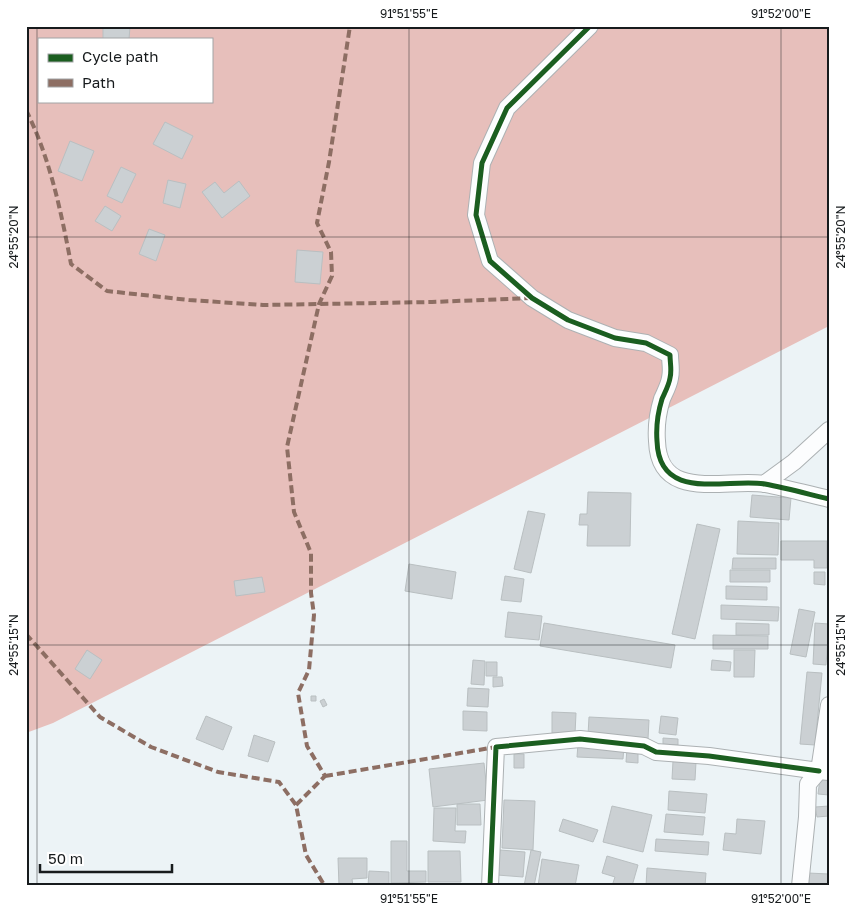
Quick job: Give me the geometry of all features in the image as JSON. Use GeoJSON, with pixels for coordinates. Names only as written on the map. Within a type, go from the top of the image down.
{"type":"FeatureCollection","features":[{"type":"Feature","properties":{"kind":"street"},"geometry":{"type":"LineString","coordinates":[[590,26],[506,108],[482,163],[476,215],[490,261],[532,298],[568,320],[615,338],[646,343],[670,355],[670,380],[662,401],[657,432],[657,452],[661,463],[670,473],[685,483],[709,485],[764,484],[829,499]]}},
{"type":"Feature","properties":{"kind":"street"},"geometry":{"type":"LineString","coordinates":[[764,484],[794,462],[829,430]]}},
{"type":"Feature","properties":{"kind":"street"},"geometry":{"type":"LineString","coordinates":[[800,886],[807,817],[808,784],[824,772],[829,705]]}},
{"type":"Feature","properties":{"kind":"street"},"geometry":{"type":"LineString","coordinates":[[490,886],[496,747],[580,740],[644,746],[656,752],[709,756],[824,772]]}},
{"type":"Feature","properties":{"kind":"shaded area"},"geometry":{"type":"Polygon","coordinates":[[[26,26],[829,26],[829,326],[53,723],[26,733],[26,26]]]}},
{"type":"Feature","properties":{"kind":"building"},"geometry":{"type":"Polygon","coordinates":[[[103,26],[130,27],[129,38],[103,38],[103,26]]]}},
{"type":"Feature","properties":{"kind":"building"},"geometry":{"type":"Polygon","coordinates":[[[165,122],[193,136],[182,159],[153,144],[165,122]]]}},
{"type":"Feature","properties":{"kind":"building"},"geometry":{"type":"Polygon","coordinates":[[[70,141],[94,151],[82,181],[58,171],[70,141]]]}},
{"type":"Feature","properties":{"kind":"building"},"geometry":{"type":"Polygon","coordinates":[[[121,167],[136,174],[122,203],[107,196],[121,167]]]}},
{"type":"Feature","properties":{"kind":"building"},"geometry":{"type":"Polygon","coordinates":[[[168,180],[186,184],[180,208],[163,203],[168,180]]]}},
{"type":"Feature","properties":{"kind":"building"},"geometry":{"type":"Polygon","coordinates":[[[239,181],[250,196],[222,218],[202,192],[215,182],[224,193],[239,181]]]}},
{"type":"Feature","properties":{"kind":"building"},"geometry":{"type":"Polygon","coordinates":[[[105,206],[121,216],[112,231],[95,221],[105,206]]]}},
{"type":"Feature","properties":{"kind":"building"},"geometry":{"type":"Polygon","coordinates":[[[149,229],[165,235],[156,261],[139,254],[149,229]]]}},
{"type":"Feature","properties":{"kind":"building"},"geometry":{"type":"Polygon","coordinates":[[[297,250],[323,252],[320,284],[295,282],[297,250]]]}},
{"type":"Feature","properties":{"kind":"building"},"geometry":{"type":"Polygon","coordinates":[[[588,492],[631,493],[630,546],[587,546],[588,525],[579,525],[580,514],[587,514],[588,492]]]}},
{"type":"Feature","properties":{"kind":"building"},"geometry":{"type":"Polygon","coordinates":[[[752,495],[791,498],[789,520],[750,517],[752,495]]]}},
{"type":"Feature","properties":{"kind":"building"},"geometry":{"type":"Polygon","coordinates":[[[528,511],[545,514],[531,573],[514,569],[528,511]]]}},
{"type":"Feature","properties":{"kind":"building"},"geometry":{"type":"Polygon","coordinates":[[[738,521],[779,523],[778,555],[737,554],[738,521]]]}},
{"type":"Feature","properties":{"kind":"building"},"geometry":{"type":"Polygon","coordinates":[[[697,524],[720,529],[695,639],[672,634],[697,524]]]}},
{"type":"Feature","properties":{"kind":"building"},"geometry":{"type":"Polygon","coordinates":[[[781,541],[827,541],[827,568],[814,568],[814,560],[781,560],[781,541]]]}},
{"type":"Feature","properties":{"kind":"building"},"geometry":{"type":"Polygon","coordinates":[[[733,558],[776,558],[776,569],[732,569],[733,558]]]}},
{"type":"Feature","properties":{"kind":"building"},"geometry":{"type":"Polygon","coordinates":[[[409,564],[456,572],[452,599],[405,591],[409,564]]]}},
{"type":"Feature","properties":{"kind":"building"},"geometry":{"type":"Polygon","coordinates":[[[730,570],[770,570],[770,582],[730,582],[730,570]]]}},
{"type":"Feature","properties":{"kind":"building"},"geometry":{"type":"Polygon","coordinates":[[[814,572],[825,572],[825,585],[814,584],[814,572]]]}},
{"type":"Feature","properties":{"kind":"building"},"geometry":{"type":"Polygon","coordinates":[[[505,576],[524,579],[521,602],[501,600],[505,576]]]}},
{"type":"Feature","properties":{"kind":"building"},"geometry":{"type":"Polygon","coordinates":[[[262,577],[265,592],[236,596],[234,581],[262,577]]]}},
{"type":"Feature","properties":{"kind":"building"},"geometry":{"type":"Polygon","coordinates":[[[726,586],[767,587],[767,600],[726,599],[726,586]]]}},
{"type":"Feature","properties":{"kind":"building"},"geometry":{"type":"Polygon","coordinates":[[[721,605],[779,607],[778,621],[721,619],[721,605]]]}},
{"type":"Feature","properties":{"kind":"building"},"geometry":{"type":"Polygon","coordinates":[[[799,609],[815,612],[806,657],[790,654],[799,609]]]}},
{"type":"Feature","properties":{"kind":"building"},"geometry":{"type":"Polygon","coordinates":[[[508,612],[542,616],[539,640],[505,637],[508,612]]]}},
{"type":"Feature","properties":{"kind":"building"},"geometry":{"type":"Polygon","coordinates":[[[544,623],[675,645],[671,668],[540,646],[544,623]]]}},
{"type":"Feature","properties":{"kind":"building"},"geometry":{"type":"Polygon","coordinates":[[[736,623],[769,624],[769,635],[736,635],[736,623]]]}},
{"type":"Feature","properties":{"kind":"building"},"geometry":{"type":"Polygon","coordinates":[[[815,623],[829,624],[826,665],[813,664],[815,623]]]}},
{"type":"Feature","properties":{"kind":"building"},"geometry":{"type":"Polygon","coordinates":[[[713,635],[768,636],[768,649],[713,649],[713,635]]]}},
{"type":"Feature","properties":{"kind":"building"},"geometry":{"type":"Polygon","coordinates":[[[87,650],[102,660],[90,679],[75,669],[87,650]]]}},
{"type":"Feature","properties":{"kind":"building"},"geometry":{"type":"Polygon","coordinates":[[[734,650],[755,650],[754,677],[734,677],[734,650]]]}},
{"type":"Feature","properties":{"kind":"building"},"geometry":{"type":"Polygon","coordinates":[[[473,660],[485,661],[484,685],[471,684],[473,660]]]}},
{"type":"Feature","properties":{"kind":"building"},"geometry":{"type":"Polygon","coordinates":[[[712,660],[731,662],[730,671],[711,670],[712,660]]]}},
{"type":"Feature","properties":{"kind":"building"},"geometry":{"type":"Polygon","coordinates":[[[486,662],[497,662],[497,676],[486,676],[486,662]]]}},
{"type":"Feature","properties":{"kind":"building"},"geometry":{"type":"Polygon","coordinates":[[[807,672],[822,673],[815,745],[800,744],[807,672]]]}},
{"type":"Feature","properties":{"kind":"building"},"geometry":{"type":"Polygon","coordinates":[[[493,677],[502,677],[503,686],[493,687],[493,677]]]}},
{"type":"Feature","properties":{"kind":"building"},"geometry":{"type":"Polygon","coordinates":[[[468,688],[489,689],[488,707],[467,706],[468,688]]]}},
{"type":"Feature","properties":{"kind":"building"},"geometry":{"type":"Polygon","coordinates":[[[311,696],[316,696],[316,701],[311,701],[311,696]]]}},
{"type":"Feature","properties":{"kind":"building"},"geometry":{"type":"Polygon","coordinates":[[[324,699],[327,705],[323,707],[320,701],[324,699]]]}},
{"type":"Feature","properties":{"kind":"building"},"geometry":{"type":"Polygon","coordinates":[[[463,711],[487,712],[487,731],[463,730],[463,711]]]}},
{"type":"Feature","properties":{"kind":"building"},"geometry":{"type":"Polygon","coordinates":[[[552,712],[576,713],[575,734],[552,733],[552,712]]]}},
{"type":"Feature","properties":{"kind":"building"},"geometry":{"type":"Polygon","coordinates":[[[206,716],[232,727],[223,750],[196,739],[206,716]]]}},
{"type":"Feature","properties":{"kind":"building"},"geometry":{"type":"Polygon","coordinates":[[[661,716],[678,718],[676,735],[659,733],[661,716]]]}},
{"type":"Feature","properties":{"kind":"building"},"geometry":{"type":"Polygon","coordinates":[[[589,717],[649,720],[648,739],[588,735],[589,717]]]}},
{"type":"Feature","properties":{"kind":"building"},"geometry":{"type":"Polygon","coordinates":[[[254,735],[275,742],[268,762],[248,756],[254,735]]]}},
{"type":"Feature","properties":{"kind":"building"},"geometry":{"type":"Polygon","coordinates":[[[663,738],[678,739],[678,745],[663,744],[663,738]]]}},
{"type":"Feature","properties":{"kind":"building"},"geometry":{"type":"Polygon","coordinates":[[[578,744],[624,746],[623,759],[577,757],[578,744]]]}},
{"type":"Feature","properties":{"kind":"building"},"geometry":{"type":"Polygon","coordinates":[[[627,748],[638,749],[638,763],[626,762],[627,748]]]}},
{"type":"Feature","properties":{"kind":"building"},"geometry":{"type":"Polygon","coordinates":[[[514,754],[524,754],[524,768],[514,768],[514,754]]]}},
{"type":"Feature","properties":{"kind":"building"},"geometry":{"type":"Polygon","coordinates":[[[673,761],[696,762],[695,780],[672,779],[673,761]]]}},
{"type":"Feature","properties":{"kind":"building"},"geometry":{"type":"Polygon","coordinates":[[[484,763],[488,800],[433,807],[429,769],[484,763]]]}},
{"type":"Feature","properties":{"kind":"building"},"geometry":{"type":"Polygon","coordinates":[[[820,779],[829,780],[829,795],[818,794],[820,779]]]}},
{"type":"Feature","properties":{"kind":"building"},"geometry":{"type":"Polygon","coordinates":[[[669,791],[707,794],[705,813],[668,810],[669,791]]]}},
{"type":"Feature","properties":{"kind":"building"},"geometry":{"type":"Polygon","coordinates":[[[504,800],[535,801],[533,850],[502,848],[504,800]]]}},
{"type":"Feature","properties":{"kind":"building"},"geometry":{"type":"Polygon","coordinates":[[[457,804],[480,804],[481,825],[457,825],[457,804]]]}},
{"type":"Feature","properties":{"kind":"building"},"geometry":{"type":"Polygon","coordinates":[[[612,806],[652,815],[643,852],[603,842],[612,806]]]}},
{"type":"Feature","properties":{"kind":"building"},"geometry":{"type":"Polygon","coordinates":[[[829,806],[829,816],[817,817],[815,807],[829,806]]]}},
{"type":"Feature","properties":{"kind":"building"},"geometry":{"type":"Polygon","coordinates":[[[434,808],[456,808],[455,831],[466,831],[465,843],[433,841],[434,808]]]}},
{"type":"Feature","properties":{"kind":"building"},"geometry":{"type":"Polygon","coordinates":[[[666,814],[705,817],[703,835],[664,832],[666,814]]]}},
{"type":"Feature","properties":{"kind":"building"},"geometry":{"type":"Polygon","coordinates":[[[563,819],[598,830],[593,842],[559,831],[563,819]]]}},
{"type":"Feature","properties":{"kind":"building"},"geometry":{"type":"Polygon","coordinates":[[[737,819],[765,821],[761,854],[723,850],[725,833],[736,834],[737,819]]]}},
{"type":"Feature","properties":{"kind":"building"},"geometry":{"type":"Polygon","coordinates":[[[656,839],[709,842],[708,855],[655,851],[656,839]]]}},
{"type":"Feature","properties":{"kind":"building"},"geometry":{"type":"Polygon","coordinates":[[[391,841],[407,841],[407,871],[426,871],[426,882],[391,883],[391,841]]]}},
{"type":"Feature","properties":{"kind":"building"},"geometry":{"type":"Polygon","coordinates":[[[500,850],[525,852],[523,877],[497,875],[500,850]]]}},
{"type":"Feature","properties":{"kind":"building"},"geometry":{"type":"Polygon","coordinates":[[[531,850],[541,852],[534,886],[524,886],[531,850]]]}},
{"type":"Feature","properties":{"kind":"building"},"geometry":{"type":"Polygon","coordinates":[[[428,851],[460,851],[461,882],[428,882],[428,851]]]}},
{"type":"Feature","properties":{"kind":"building"},"geometry":{"type":"Polygon","coordinates":[[[607,856],[638,865],[632,886],[612,886],[615,877],[602,873],[607,856]]]}},
{"type":"Feature","properties":{"kind":"building"},"geometry":{"type":"Polygon","coordinates":[[[338,858],[367,858],[367,878],[352,879],[353,886],[339,886],[338,858]]]}},
{"type":"Feature","properties":{"kind":"building"},"geometry":{"type":"Polygon","coordinates":[[[542,859],[579,865],[575,886],[538,886],[542,859]]]}},
{"type":"Feature","properties":{"kind":"building"},"geometry":{"type":"Polygon","coordinates":[[[647,868],[706,873],[705,886],[646,886],[647,868]]]}},
{"type":"Feature","properties":{"kind":"building"},"geometry":{"type":"Polygon","coordinates":[[[369,871],[389,872],[389,886],[368,886],[369,871]]]}},
{"type":"Feature","properties":{"kind":"building"},"geometry":{"type":"Polygon","coordinates":[[[808,873],[829,874],[829,886],[807,886],[808,873]]]}},
{"type":"Feature","properties":{"kind":"building"},"geometry":{"type":"Polygon","coordinates":[[[410,883],[433,886],[409,886],[410,883]]]}},
{"type":"Feature","properties":{"kind":"marked path"},"geometry":{"type":"LineString","coordinates":[[296,805],[325,776],[307,746],[298,693],[309,670],[314,615],[311,593],[311,553],[294,512],[287,447],[319,304],[332,276],[331,252],[317,223],[329,162],[350,26]]}},
{"type":"Feature","properties":{"kind":"marked path"},"geometry":{"type":"LineString","coordinates":[[26,110],[48,166],[59,205],[71,264],[107,291],[189,300],[263,305],[532,298]]}},
{"type":"Feature","properties":{"kind":"marked path"},"geometry":{"type":"LineString","coordinates":[[26,634],[100,717],[151,747],[218,772],[279,782],[296,805],[306,855],[323,886]]}},
{"type":"Feature","properties":{"kind":"marked path"},"geometry":{"type":"LineString","coordinates":[[325,776],[496,747]]}},
{"type":"Feature","properties":{"kind":"cycle path"},"geometry":{"type":"LineString","coordinates":[[590,26],[507,108],[482,163],[476,215],[490,261],[532,298],[568,320],[615,338],[646,343],[670,355],[671,375],[662,399],[657,431],[661,460],[669,473],[682,480],[697,483],[765,484],[829,499]]}},
{"type":"Feature","properties":{"kind":"cycle path"},"geometry":{"type":"LineString","coordinates":[[490,886],[496,747],[580,739],[644,746],[656,752],[709,756],[819,771]]}}]}
